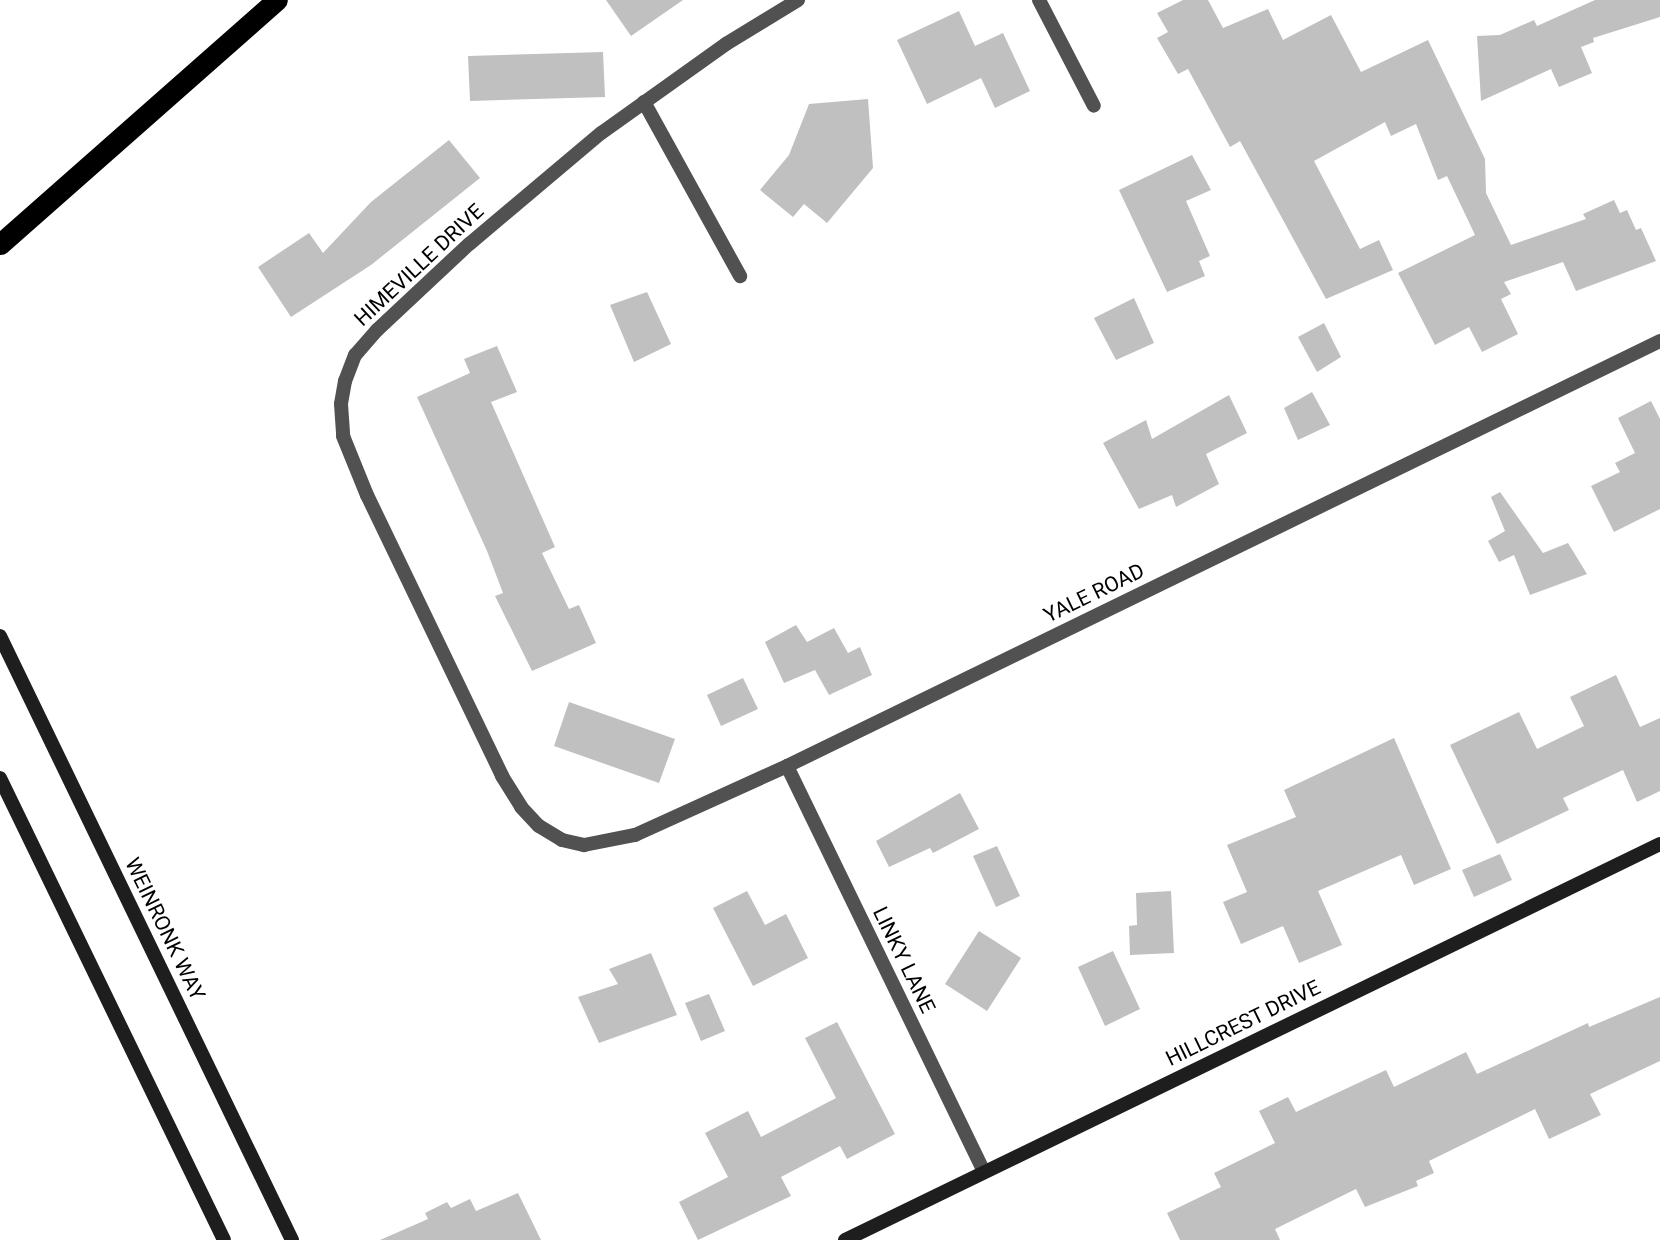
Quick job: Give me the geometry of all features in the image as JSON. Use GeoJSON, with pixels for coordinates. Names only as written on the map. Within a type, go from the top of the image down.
{"type":"FeatureCollection","features":[{"type":"Feature","properties":{"kind":"highway"},"geometry":{"type":"LineString","coordinates":[[0,243],[277,0]]}},
{"type":"Feature","properties":{"kind":"street","name":"HIMEVILLE DRIVE"},"geometry":{"type":"LineString","coordinates":[[539,826],[502,776],[367,495],[344,436],[341,404],[355,355],[377,330],[469,244],[644,102],[798,0]]}},
{"type":"Feature","properties":{"kind":"street"},"geometry":{"type":"LineString","coordinates":[[1039,0],[1094,106]]}},
{"type":"Feature","properties":{"kind":"street"},"geometry":{"type":"LineString","coordinates":[[644,102],[740,276]]}},
{"type":"Feature","properties":{"kind":"street","name":"YALE ROAD"},"geometry":{"type":"LineString","coordinates":[[539,826],[562,839],[584,845],[611,841],[787,766],[1660,341]]}},
{"type":"Feature","properties":{"kind":"street","name":"WEINRONK WAY"},"geometry":{"type":"LineString","coordinates":[[0,636],[292,1240]]}},
{"type":"Feature","properties":{"kind":"street","name":"LINKY LANE"},"geometry":{"type":"LineString","coordinates":[[787,766],[984,1172]]}},
{"type":"Feature","properties":{"kind":"street"},"geometry":{"type":"LineString","coordinates":[[0,778],[224,1240]]}},
{"type":"Feature","properties":{"kind":"street","name":"HILLCREST DRIVE"},"geometry":{"type":"LineString","coordinates":[[845,1240],[1660,844]]}},
{"type":"Feature","properties":{"kind":"building"},"geometry":{"type":"Polygon","coordinates":[[[606,0],[683,0],[631,36],[606,0]]]}},
{"type":"Feature","properties":{"kind":"building"},"geometry":{"type":"Polygon","coordinates":[[[1183,0],[1208,0],[1223,28],[1268,9],[1283,40],[1331,15],[1361,72],[1428,40],[1485,159],[1486,193],[1511,245],[1586,219],[1583,214],[1614,200],[1620,213],[1627,210],[1636,230],[1641,228],[1656,261],[1576,291],[1563,262],[1504,282],[1511,294],[1501,299],[1518,334],[1482,352],[1469,327],[1435,345],[1398,273],[1475,235],[1447,176],[1438,180],[1416,124],[1391,136],[1385,122],[1314,161],[1360,249],[1379,240],[1393,270],[1326,299],[1240,141],[1230,147],[1188,69],[1178,74],[1157,38],[1168,32],[1157,13],[1183,0]]]}},
{"type":"Feature","properties":{"kind":"building"},"geometry":{"type":"Polygon","coordinates":[[[1595,0],[1660,0],[1660,17],[1593,38],[1594,42],[1581,47],[1592,73],[1559,87],[1551,69],[1481,101],[1477,36],[1500,35],[1534,20],[1537,26],[1595,0]]]}},
{"type":"Feature","properties":{"kind":"building"},"geometry":{"type":"Polygon","coordinates":[[[959,11],[975,46],[1003,33],[1030,91],[995,108],[981,78],[927,104],[897,40],[959,11]]]}},
{"type":"Feature","properties":{"kind":"building"},"geometry":{"type":"Polygon","coordinates":[[[603,52],[605,97],[470,101],[468,56],[603,52]]]}},
{"type":"Feature","properties":{"kind":"building"},"geometry":{"type":"Polygon","coordinates":[[[868,99],[873,168],[827,223],[804,204],[793,217],[760,190],[789,155],[809,104],[868,99]]]}},
{"type":"Feature","properties":{"kind":"building"},"geometry":{"type":"Polygon","coordinates":[[[449,140],[480,178],[371,265],[291,317],[258,267],[309,233],[323,253],[371,202],[449,140]]]}},
{"type":"Feature","properties":{"kind":"building"},"geometry":{"type":"Polygon","coordinates":[[[1192,155],[1211,190],[1186,201],[1210,256],[1199,261],[1205,276],[1167,292],[1119,190],[1192,155]]]}},
{"type":"Feature","properties":{"kind":"building"},"geometry":{"type":"Polygon","coordinates":[[[647,292],[671,344],[634,362],[610,305],[647,292]]]}},
{"type":"Feature","properties":{"kind":"building"},"geometry":{"type":"Polygon","coordinates":[[[1134,298],[1154,343],[1116,360],[1094,318],[1134,298]]]}},
{"type":"Feature","properties":{"kind":"building"},"geometry":{"type":"Polygon","coordinates":[[[1324,323],[1341,357],[1317,372],[1298,337],[1324,323]]]}},
{"type":"Feature","properties":{"kind":"building"},"geometry":{"type":"Polygon","coordinates":[[[497,346],[517,392],[491,402],[555,547],[542,553],[569,609],[579,605],[596,643],[532,671],[495,596],[503,593],[487,551],[417,397],[470,373],[464,359],[497,346]]]}},
{"type":"Feature","properties":{"kind":"building"},"geometry":{"type":"Polygon","coordinates":[[[1312,392],[1330,425],[1298,440],[1284,408],[1312,392]]]}},
{"type":"Feature","properties":{"kind":"building"},"geometry":{"type":"Polygon","coordinates":[[[1229,395],[1247,433],[1206,454],[1219,484],[1176,507],[1172,495],[1139,509],[1103,443],[1146,420],[1152,439],[1229,395]]]}},
{"type":"Feature","properties":{"kind":"building"},"geometry":{"type":"Polygon","coordinates":[[[1651,401],[1660,419],[1660,509],[1614,532],[1591,486],[1620,472],[1615,463],[1635,453],[1618,418],[1651,401]]]}},
{"type":"Feature","properties":{"kind":"building"},"geometry":{"type":"Polygon","coordinates":[[[1500,492],[1543,553],[1568,543],[1587,574],[1530,595],[1514,555],[1499,562],[1488,541],[1505,531],[1491,497],[1500,492]]]}},
{"type":"Feature","properties":{"kind":"building"},"geometry":{"type":"Polygon","coordinates":[[[796,625],[807,642],[834,628],[848,653],[860,647],[872,675],[829,695],[815,670],[784,683],[765,642],[796,625]]]}},
{"type":"Feature","properties":{"kind":"building"},"geometry":{"type":"Polygon","coordinates":[[[1616,675],[1640,727],[1660,718],[1660,791],[1637,802],[1623,770],[1563,798],[1569,810],[1497,844],[1450,745],[1519,712],[1537,749],[1584,726],[1570,697],[1616,675]]]}},
{"type":"Feature","properties":{"kind":"building"},"geometry":{"type":"Polygon","coordinates":[[[743,678],[758,709],[721,726],[707,695],[743,678]]]}},
{"type":"Feature","properties":{"kind":"building"},"geometry":{"type":"Polygon","coordinates":[[[569,702],[675,739],[659,783],[554,746],[569,702]]]}},
{"type":"Feature","properties":{"kind":"building"},"geometry":{"type":"Polygon","coordinates":[[[1394,738],[1451,869],[1414,885],[1401,855],[1318,891],[1342,945],[1299,963],[1283,926],[1241,944],[1223,902],[1247,892],[1227,845],[1296,817],[1284,790],[1394,738]]]}},
{"type":"Feature","properties":{"kind":"building"},"geometry":{"type":"Polygon","coordinates":[[[960,793],[979,829],[933,853],[930,848],[889,867],[876,841],[960,793]]]}},
{"type":"Feature","properties":{"kind":"building"},"geometry":{"type":"Polygon","coordinates":[[[997,846],[1020,896],[996,907],[973,856],[997,846]]]}},
{"type":"Feature","properties":{"kind":"building"},"geometry":{"type":"Polygon","coordinates":[[[1500,854],[1512,880],[1474,897],[1462,870],[1500,854]]]}},
{"type":"Feature","properties":{"kind":"building"},"geometry":{"type":"Polygon","coordinates":[[[747,891],[765,925],[786,914],[808,958],[753,986],[713,908],[747,891]]]}},
{"type":"Feature","properties":{"kind":"building"},"geometry":{"type":"Polygon","coordinates":[[[1171,891],[1174,953],[1130,955],[1129,926],[1137,925],[1136,893],[1171,891]]]}},
{"type":"Feature","properties":{"kind":"building"},"geometry":{"type":"Polygon","coordinates":[[[979,931],[1021,958],[987,1011],[945,984],[979,931]]]}},
{"type":"Feature","properties":{"kind":"building"},"geometry":{"type":"Polygon","coordinates":[[[1113,951],[1140,1009],[1105,1026],[1078,967],[1113,951]]]}},
{"type":"Feature","properties":{"kind":"building"},"geometry":{"type":"Polygon","coordinates":[[[651,953],[677,1015],[599,1043],[578,997],[618,984],[609,969],[651,953]]]}},
{"type":"Feature","properties":{"kind":"building"},"geometry":{"type":"Polygon","coordinates":[[[709,994],[725,1031],[701,1041],[685,1003],[709,994]]]}},
{"type":"Feature","properties":{"kind":"building"},"geometry":{"type":"Polygon","coordinates":[[[1660,997],[1660,1061],[1590,1094],[1601,1115],[1549,1139],[1535,1109],[1429,1161],[1434,1173],[1416,1181],[1418,1186],[1365,1207],[1356,1189],[1275,1229],[1280,1240],[1180,1240],[1167,1213],[1221,1187],[1214,1173],[1275,1143],[1259,1111],[1288,1097],[1296,1112],[1386,1070],[1394,1087],[1466,1052],[1477,1074],[1588,1023],[1589,1027],[1660,997]]]}},
{"type":"Feature","properties":{"kind":"building"},"geometry":{"type":"Polygon","coordinates":[[[837,1022],[895,1134],[847,1159],[840,1146],[781,1177],[791,1196],[698,1240],[679,1202],[728,1177],[705,1133],[748,1111],[761,1137],[836,1098],[805,1038],[837,1022]]]}},
{"type":"Feature","properties":{"kind":"building"},"geometry":{"type":"Polygon","coordinates":[[[518,1193],[541,1240],[380,1240],[428,1219],[425,1213],[447,1202],[451,1208],[470,1199],[476,1211],[518,1193]]]}}]}
